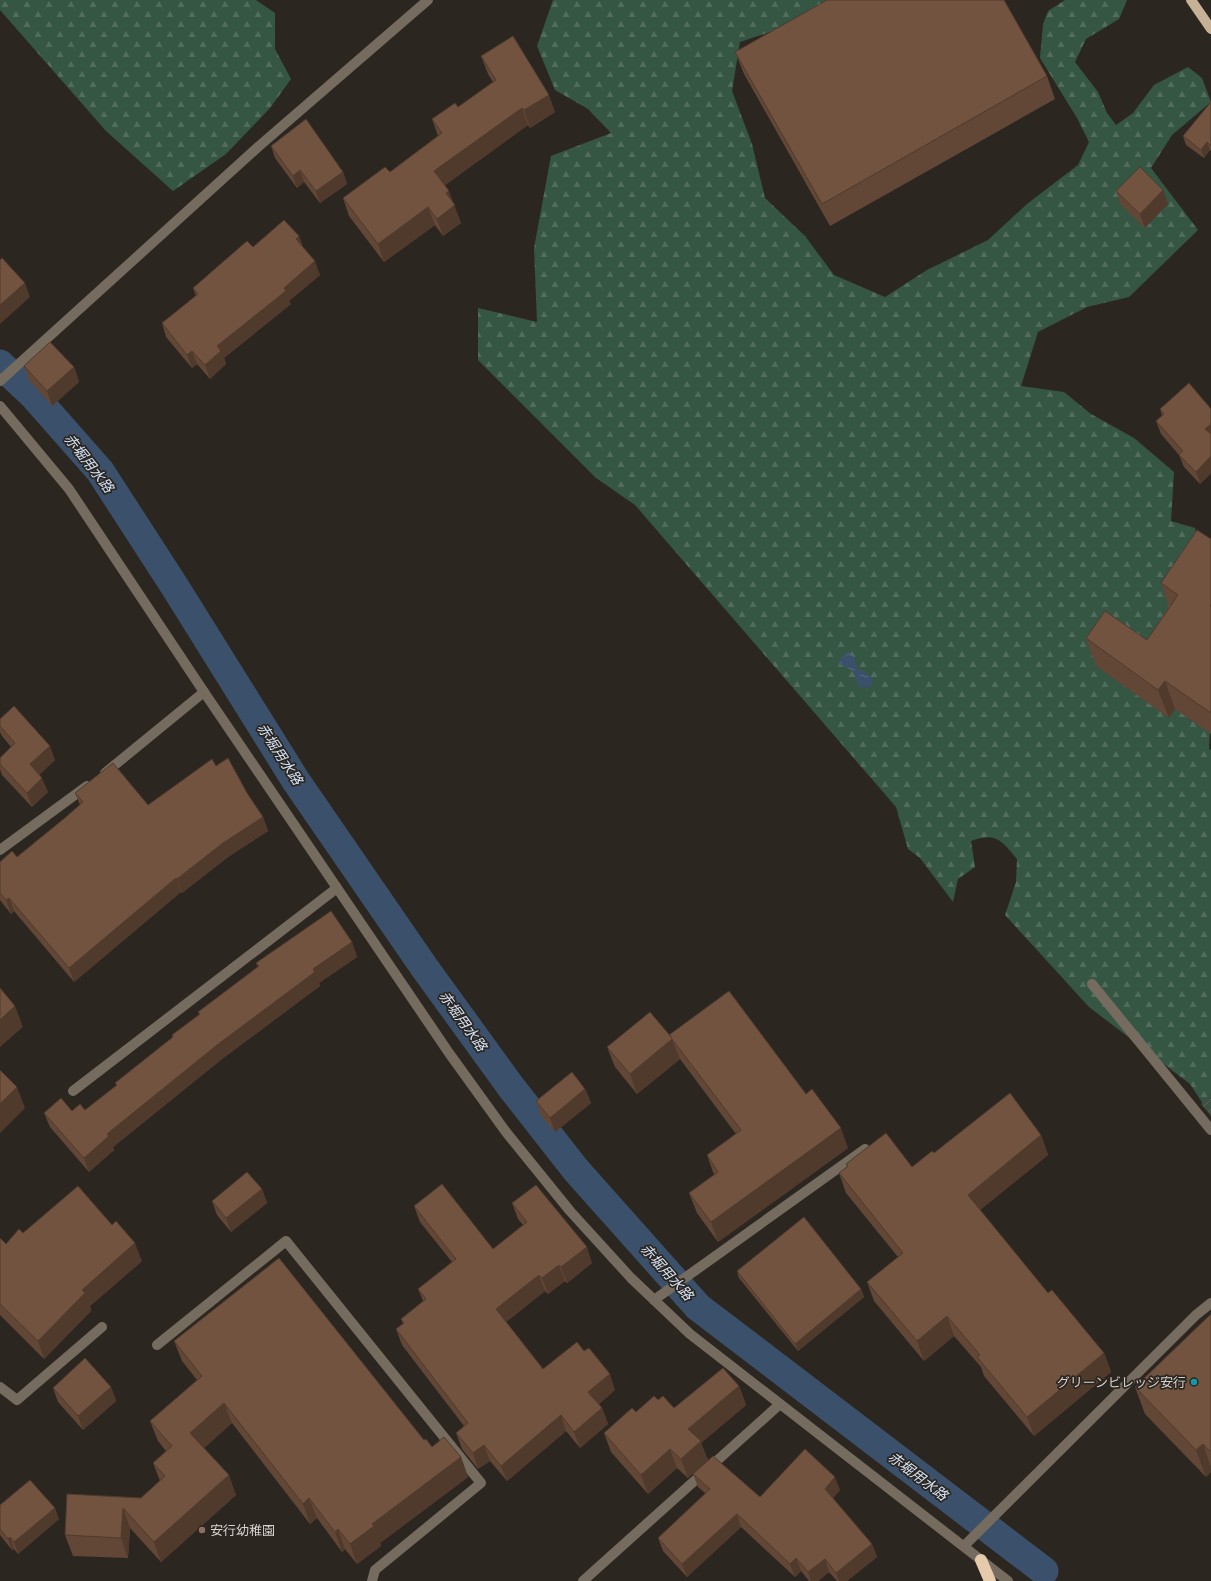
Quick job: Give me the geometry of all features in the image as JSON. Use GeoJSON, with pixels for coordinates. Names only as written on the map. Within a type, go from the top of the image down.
{"type":"FeatureCollection","features":[{"type":"Feature","properties":{"kind":"highway"},"geometry":{"type":"LineString","coordinates":[[981,1560],[990,1581]]}},
{"type":"Feature","properties":{"kind":"main road"},"geometry":{"type":"LineString","coordinates":[[1191,0],[1211,29]]}},
{"type":"Feature","properties":{"kind":"street"},"geometry":{"type":"LineString","coordinates":[[0,381],[258,147],[428,0]]}},
{"type":"Feature","properties":{"kind":"street"},"geometry":{"type":"LineString","coordinates":[[0,406],[69,489],[204,692],[449,1053],[506,1132],[570,1211],[631,1278],[690,1334],[1008,1581]]}},
{"type":"Feature","properties":{"kind":"street"},"geometry":{"type":"LineString","coordinates":[[0,850],[121,761],[204,692]]}},
{"type":"Feature","properties":{"kind":"street"},"geometry":{"type":"LineString","coordinates":[[73,1091],[337,888]]}},
{"type":"Feature","properties":{"kind":"street"},"geometry":{"type":"LineString","coordinates":[[1092,984],[1211,1130]]}},
{"type":"Feature","properties":{"kind":"street"},"geometry":{"type":"LineString","coordinates":[[654,1300],[865,1149]]}},
{"type":"Feature","properties":{"kind":"street"},"geometry":{"type":"LineString","coordinates":[[157,1345],[286,1241],[481,1483],[375,1570],[372,1581]]}},
{"type":"Feature","properties":{"kind":"street"},"geometry":{"type":"LineString","coordinates":[[964,1546],[1196,1315],[1211,1303]]}},
{"type":"Feature","properties":{"kind":"street"},"geometry":{"type":"LineString","coordinates":[[0,1387],[17,1400],[102,1327]]}},
{"type":"Feature","properties":{"kind":"street"},"geometry":{"type":"LineString","coordinates":[[583,1581],[780,1404]]}},
{"type":"Feature","properties":{"kind":"green space"},"geometry":{"type":"Polygon","coordinates":[[[0,0],[256,0],[275,13],[275,49],[291,79],[270,108],[226,154],[173,191],[106,131],[0,10],[0,0]]]}},
{"type":"Feature","properties":{"kind":"green space"},"geometry":{"type":"Polygon","coordinates":[[[553,0],[841,0],[806,20],[740,42],[732,91],[752,144],[765,198],[805,236],[834,275],[885,297],[927,270],[988,240],[1027,204],[1078,165],[1089,142],[1077,118],[1040,58],[1043,24],[1048,11],[1065,0],[1127,0],[1119,19],[1086,39],[1075,62],[1098,92],[1107,113],[1116,125],[1133,113],[1154,85],[1188,67],[1202,78],[1211,102],[1172,135],[1151,168],[1198,230],[1129,297],[1087,307],[1038,332],[1021,386],[1064,392],[1091,414],[1134,438],[1174,472],[1171,521],[1195,528],[1201,548],[1211,710],[1209,749],[1211,750],[1211,1116],[1190,1084],[1089,1007],[1005,915],[1016,882],[1017,859],[1007,847],[997,840],[986,837],[971,841],[975,867],[958,879],[953,902],[920,858],[908,849],[896,807],[635,505],[596,478],[478,360],[478,308],[537,322],[534,248],[551,156],[611,133],[588,109],[555,90],[537,46],[553,0]]]}},
{"type":"Feature","properties":{"kind":"green space"},"geometry":{"type":"Polygon","coordinates":[[[1211,1095],[1211,1116],[1201,1104],[1211,1095]]]}},
{"type":"Feature","properties":{"kind":"water"},"geometry":{"type":"Polygon","coordinates":[[[848,652],[855,658],[856,667],[871,676],[873,680],[870,687],[861,688],[858,685],[854,672],[841,665],[839,662],[842,656],[848,652]]]}},
{"type":"Feature","properties":{"kind":"building"},"geometry":{"type":"Polygon","coordinates":[[[827,0],[1004,0],[1047,76],[822,204],[735,52],[827,0]]]}},
{"type":"Feature","properties":{"kind":"building"},"geometry":{"type":"Polygon","coordinates":[[[513,36],[549,95],[524,110],[522,108],[434,171],[449,191],[446,193],[455,205],[437,219],[428,207],[378,244],[343,198],[385,167],[390,172],[442,133],[432,119],[455,103],[458,107],[496,80],[481,56],[513,36]]]}},
{"type":"Feature","properties":{"kind":"building"},"geometry":{"type":"Polygon","coordinates":[[[1211,102],[1211,146],[1207,142],[1201,150],[1183,136],[1211,102]]]}},
{"type":"Feature","properties":{"kind":"building"},"geometry":{"type":"Polygon","coordinates":[[[306,119],[343,172],[316,191],[300,170],[293,176],[271,146],[306,119]]]}},
{"type":"Feature","properties":{"kind":"building"},"geometry":{"type":"Polygon","coordinates":[[[1140,167],[1163,190],[1140,214],[1116,191],[1140,167]]]}},
{"type":"Feature","properties":{"kind":"building"},"geometry":{"type":"Polygon","coordinates":[[[284,220],[299,236],[296,239],[315,261],[284,288],[286,291],[217,346],[221,351],[205,365],[192,351],[187,355],[162,323],[198,294],[193,288],[247,241],[253,247],[284,220]]]}},
{"type":"Feature","properties":{"kind":"building"},"geometry":{"type":"Polygon","coordinates":[[[2,258],[25,283],[0,305],[0,260],[2,258]]]}},
{"type":"Feature","properties":{"kind":"building"},"geometry":{"type":"Polygon","coordinates":[[[50,342],[74,367],[47,391],[24,366],[50,342]]]}},
{"type":"Feature","properties":{"kind":"building"},"geometry":{"type":"Polygon","coordinates":[[[1189,383],[1211,409],[1211,424],[1205,429],[1211,434],[1211,456],[1196,472],[1179,455],[1183,451],[1156,421],[1164,414],[1160,409],[1189,383]]]}},
{"type":"Feature","properties":{"kind":"building"},"geometry":{"type":"Polygon","coordinates":[[[1197,530],[1211,539],[1211,713],[1165,681],[1158,690],[1086,638],[1105,611],[1147,640],[1178,595],[1161,583],[1197,530]]]}},
{"type":"Feature","properties":{"kind":"building"},"geometry":{"type":"Polygon","coordinates":[[[14,706],[50,746],[30,764],[42,778],[27,793],[0,764],[0,758],[15,743],[0,726],[0,719],[14,706]]]}},
{"type":"Feature","properties":{"kind":"building"},"geometry":{"type":"Polygon","coordinates":[[[228,758],[247,793],[263,817],[223,843],[177,879],[176,878],[69,968],[9,898],[6,900],[0,893],[0,862],[12,851],[17,857],[66,817],[83,802],[75,793],[113,763],[148,805],[212,759],[216,766],[228,758]]]}},
{"type":"Feature","properties":{"kind":"building"},"geometry":{"type":"Polygon","coordinates":[[[331,911],[352,942],[313,969],[315,972],[217,1045],[107,1134],[109,1136],[84,1158],[44,1113],[61,1098],[72,1111],[80,1104],[85,1110],[117,1085],[115,1083],[173,1037],[172,1035],[200,1014],[198,1012],[259,966],[256,963],[331,911]]]}},
{"type":"Feature","properties":{"kind":"building"},"geometry":{"type":"Polygon","coordinates":[[[0,988],[15,1006],[0,1020],[0,988]]]}},
{"type":"Feature","properties":{"kind":"building"},"geometry":{"type":"Polygon","coordinates":[[[729,991],[806,1094],[812,1089],[841,1128],[711,1222],[689,1193],[718,1172],[707,1155],[741,1130],[672,1039],[630,1074],[607,1047],[650,1012],[669,1035],[729,991]]]}},
{"type":"Feature","properties":{"kind":"building"},"geometry":{"type":"Polygon","coordinates":[[[0,1070],[17,1087],[0,1104],[0,1070]]]}},
{"type":"Feature","properties":{"kind":"building"},"geometry":{"type":"Polygon","coordinates":[[[572,1072],[585,1089],[550,1118],[536,1101],[572,1072]]]}},
{"type":"Feature","properties":{"kind":"building"},"geometry":{"type":"Polygon","coordinates":[[[1010,1093],[1041,1135],[968,1195],[1048,1293],[1052,1290],[1104,1353],[1027,1417],[977,1357],[980,1355],[947,1316],[917,1341],[867,1282],[903,1253],[839,1173],[848,1166],[846,1164],[886,1133],[912,1167],[932,1151],[934,1153],[1010,1093]]]}},
{"type":"Feature","properties":{"kind":"building"},"geometry":{"type":"Polygon","coordinates":[[[247,1172],[262,1189],[226,1218],[212,1201],[247,1172]]]}},
{"type":"Feature","properties":{"kind":"building"},"geometry":{"type":"Polygon","coordinates":[[[442,1184],[493,1249],[527,1222],[512,1203],[536,1185],[587,1247],[561,1267],[559,1265],[542,1278],[539,1275],[496,1309],[543,1369],[577,1342],[584,1351],[589,1348],[610,1374],[588,1392],[602,1408],[574,1432],[561,1415],[501,1466],[484,1445],[473,1453],[456,1433],[468,1423],[396,1329],[404,1323],[401,1319],[426,1299],[418,1289],[456,1259],[414,1206],[442,1184]]]}},
{"type":"Feature","properties":{"kind":"building"},"geometry":{"type":"Polygon","coordinates":[[[78,1186],[112,1225],[116,1221],[135,1243],[82,1290],[85,1293],[38,1341],[0,1304],[0,1238],[6,1244],[19,1229],[23,1233],[78,1186]]]}},
{"type":"Feature","properties":{"kind":"building"},"geometry":{"type":"Polygon","coordinates":[[[804,1217],[861,1289],[795,1344],[737,1271],[804,1217]]]}},
{"type":"Feature","properties":{"kind":"building"},"geometry":{"type":"Polygon","coordinates":[[[279,1258],[424,1440],[426,1439],[432,1447],[444,1437],[461,1457],[372,1524],[374,1526],[350,1544],[338,1529],[335,1532],[309,1498],[303,1504],[224,1403],[190,1433],[229,1475],[154,1542],[123,1508],[121,1538],[65,1535],[67,1494],[141,1498],[165,1476],[153,1463],[172,1446],[150,1421],[202,1376],[174,1341],[279,1258]]]}},
{"type":"Feature","properties":{"kind":"building"},"geometry":{"type":"Polygon","coordinates":[[[1211,1314],[1211,1452],[1203,1444],[1196,1450],[1135,1387],[1211,1314]]]}},
{"type":"Feature","properties":{"kind":"building"},"geometry":{"type":"Polygon","coordinates":[[[85,1358],[111,1387],[78,1416],[53,1388],[85,1358]]]}},
{"type":"Feature","properties":{"kind":"building"},"geometry":{"type":"Polygon","coordinates":[[[723,1368],[739,1386],[688,1429],[701,1441],[681,1459],[670,1449],[641,1475],[604,1433],[632,1408],[636,1412],[654,1396],[658,1400],[663,1396],[674,1408],[723,1368]]]}},
{"type":"Feature","properties":{"kind":"building"},"geometry":{"type":"Polygon","coordinates":[[[805,1449],[835,1477],[825,1489],[872,1544],[836,1573],[825,1559],[808,1572],[796,1558],[790,1564],[737,1514],[682,1564],[658,1538],[710,1489],[693,1474],[713,1456],[760,1497],[805,1449]]]}},
{"type":"Feature","properties":{"kind":"building"},"geometry":{"type":"Polygon","coordinates":[[[30,1480],[55,1508],[14,1542],[10,1537],[8,1539],[0,1529],[0,1505],[30,1480]]]}},
{"type":"Feature","properties":{"kind":"waterway","name":"赤堀用水路"},"geometry":{"type":"LineString","coordinates":[[0,364],[33,395],[100,471],[175,587],[296,781],[424,967],[511,1087],[576,1170],[698,1307],[1044,1571]]}},
{"type":"Feature","properties":{"kind":"place","name":"グリーンビレッジ安行"},"geometry":{"type":"Point","coordinates":[1194,1382]}},
{"type":"Feature","properties":{"kind":"place","name":"安行幼稚園"},"geometry":{"type":"Point","coordinates":[202,1530]}}]}
